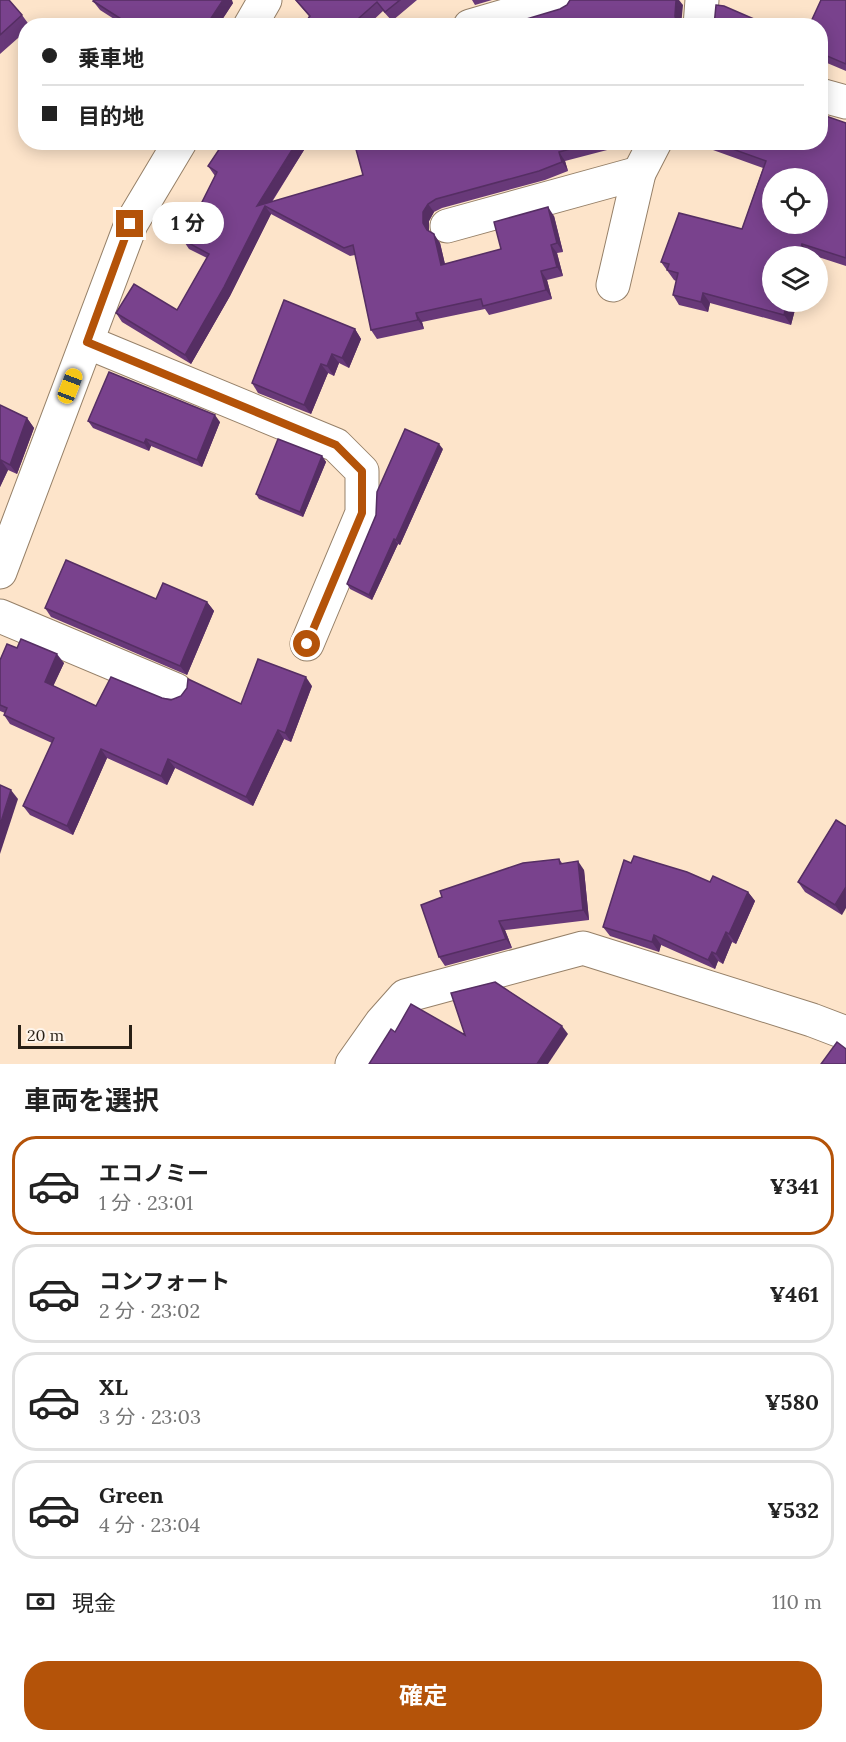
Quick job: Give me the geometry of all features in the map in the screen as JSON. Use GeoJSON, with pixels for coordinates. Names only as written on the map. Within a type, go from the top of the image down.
{"type":"FeatureCollection","features":[{"type":"Feature","properties":{"kind":"street"},"geometry":{"type":"LineString","coordinates":[[255,18],[265,0]]}},
{"type":"Feature","properties":{"kind":"street"},"geometry":{"type":"LineString","coordinates":[[498,18],[560,0]]}},
{"type":"Feature","properties":{"kind":"street"},"geometry":{"type":"LineString","coordinates":[[701,18],[702,0]]}},
{"type":"Feature","properties":{"kind":"street"},"geometry":{"type":"LineString","coordinates":[[828,97],[846,102]]}},
{"type":"Feature","properties":{"kind":"street"},"geometry":{"type":"LineString","coordinates":[[1,567],[130,224],[175,150]]}},
{"type":"Feature","properties":{"kind":"street"},"geometry":{"type":"LineString","coordinates":[[613,285],[639,173],[651,150]]}},
{"type":"Feature","properties":{"kind":"street"},"geometry":{"type":"LineString","coordinates":[[447,226],[639,173]]}},
{"type":"Feature","properties":{"kind":"street"},"geometry":{"type":"LineString","coordinates":[[87,342],[336,445],[362,471],[362,513],[307,644]]}},
{"type":"Feature","properties":{"kind":"street"},"geometry":{"type":"LineString","coordinates":[[0,616],[176,690]]}},
{"type":"Feature","properties":{"kind":"street"},"geometry":{"type":"LineString","coordinates":[[352,1064],[381,1023],[405,996],[583,948],[812,1020],[846,1033]]}},
{"type":"Feature","properties":{"kind":"building"},"geometry":{"type":"Polygon","coordinates":[[[0,0],[9,0],[22,15],[0,35],[0,0]]]}},
{"type":"Feature","properties":{"kind":"building"},"geometry":{"type":"Polygon","coordinates":[[[223,0],[211,18],[120,18],[93,1],[223,0]]]}},
{"type":"Feature","properties":{"kind":"building"},"geometry":{"type":"Polygon","coordinates":[[[296,0],[400,0],[385,12],[377,2],[359,18],[309,18],[310,16],[296,0]]]}},
{"type":"Feature","properties":{"kind":"building"},"geometry":{"type":"Polygon","coordinates":[[[570,0],[676,0],[675,18],[530,18],[567,5],[570,0]]]}},
{"type":"Feature","properties":{"kind":"building"},"geometry":{"type":"Polygon","coordinates":[[[821,0],[846,0],[846,64],[828,56],[828,18],[813,18],[821,0]]]}},
{"type":"Feature","properties":{"kind":"building"},"geometry":{"type":"Polygon","coordinates":[[[716,5],[724,6],[752,18],[715,18],[716,5]]]}},
{"type":"Feature","properties":{"kind":"building"},"geometry":{"type":"Polygon","coordinates":[[[828,117],[846,123],[846,258],[828,252],[828,246],[802,244],[802,246],[762,246],[762,309],[703,293],[701,302],[673,295],[678,273],[667,270],[669,264],[661,262],[679,213],[742,229],[762,172],[762,234],[828,234],[828,168],[764,168],[766,161],[735,150],[828,150],[828,117]]]}},
{"type":"Feature","properties":{"kind":"building"},"geometry":{"type":"Polygon","coordinates":[[[219,150],[292,150],[257,206],[363,175],[356,150],[566,150],[559,152],[562,162],[539,171],[436,199],[428,204],[423,212],[423,223],[427,230],[434,234],[441,265],[501,249],[494,222],[548,207],[557,243],[551,245],[557,267],[541,271],[546,290],[483,306],[481,299],[416,313],[418,320],[371,330],[353,245],[344,248],[265,206],[224,287],[185,355],[116,313],[134,284],[177,310],[209,254],[183,240],[217,172],[208,166],[219,150]]]}},
{"type":"Feature","properties":{"kind":"building"},"geometry":{"type":"Polygon","coordinates":[[[284,300],[355,329],[342,358],[332,354],[327,366],[321,364],[304,405],[252,383],[284,300]]]}},
{"type":"Feature","properties":{"kind":"building"},"geometry":{"type":"Polygon","coordinates":[[[109,372],[215,415],[197,460],[146,439],[144,443],[88,421],[109,372]]]}},
{"type":"Feature","properties":{"kind":"building"},"geometry":{"type":"Polygon","coordinates":[[[0,405],[27,418],[10,465],[1,460],[0,463],[0,405]]]}},
{"type":"Feature","properties":{"kind":"building"},"geometry":{"type":"Polygon","coordinates":[[[405,429],[439,444],[369,595],[347,584],[376,515],[377,492],[405,429]]]}},
{"type":"Feature","properties":{"kind":"building"},"geometry":{"type":"Polygon","coordinates":[[[278,439],[322,456],[300,512],[256,494],[278,439]]]}},
{"type":"Feature","properties":{"kind":"building"},"geometry":{"type":"Polygon","coordinates":[[[66,560],[156,599],[163,583],[207,602],[180,666],[45,608],[66,560]]]}},
{"type":"Feature","properties":{"kind":"building"},"geometry":{"type":"Polygon","coordinates":[[[21,639],[57,654],[45,682],[96,706],[111,677],[171,700],[181,696],[187,688],[188,679],[241,704],[258,659],[306,677],[285,733],[278,730],[246,797],[168,759],[161,776],[101,749],[67,826],[23,806],[54,738],[4,715],[7,708],[0,705],[0,660],[7,644],[17,648],[21,639]]]}},
{"type":"Feature","properties":{"kind":"building"},"geometry":{"type":"Polygon","coordinates":[[[0,785],[11,790],[0,825],[0,785]]]}},
{"type":"Feature","properties":{"kind":"building"},"geometry":{"type":"Polygon","coordinates":[[[836,820],[846,826],[846,887],[835,905],[798,882],[836,820]]]}},
{"type":"Feature","properties":{"kind":"building"},"geometry":{"type":"Polygon","coordinates":[[[634,856],[687,872],[710,882],[713,876],[748,892],[729,934],[726,932],[716,954],[712,952],[708,960],[654,935],[652,942],[603,927],[624,860],[631,863],[634,856]]]}},
{"type":"Feature","properties":{"kind":"building"},"geometry":{"type":"Polygon","coordinates":[[[559,859],[560,864],[578,861],[583,910],[499,921],[506,939],[439,957],[421,905],[442,897],[440,891],[523,863],[559,859]]]}},
{"type":"Feature","properties":{"kind":"building"},"geometry":{"type":"Polygon","coordinates":[[[495,982],[562,1026],[537,1064],[369,1064],[391,1029],[395,1032],[411,1004],[465,1035],[451,993],[495,982]]]}},
{"type":"Feature","properties":{"kind":"building"},"geometry":{"type":"Polygon","coordinates":[[[837,1042],[846,1049],[846,1064],[821,1064],[837,1042]]]}},
{"type":"Feature","properties":{"kind":"route"},"geometry":{"type":"LineString","coordinates":[[130,224],[87,342],[336,445],[362,471],[362,513],[307,644]]}}]}
